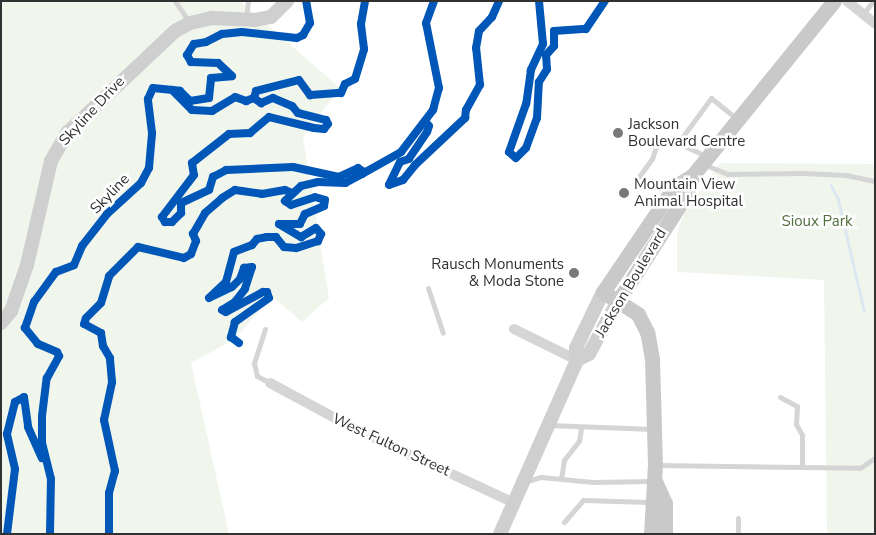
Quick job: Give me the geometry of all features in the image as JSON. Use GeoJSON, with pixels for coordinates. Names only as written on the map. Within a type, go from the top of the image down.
{"type":"FeatureCollection","features":[{"type":"Feature","properties":{"kind":"main road","name":"Jackson Boulevard"},"geometry":{"type":"LineString","coordinates":[[618,301],[686,195],[693,175],[834,1]]}},
{"type":"Feature","properties":{"kind":"main road","name":"Jackson Boulevard"},"geometry":{"type":"LineString","coordinates":[[603,292],[674,186],[693,175]]}},
{"type":"Feature","properties":{"kind":"main road"},"geometry":{"type":"LineString","coordinates":[[603,292],[638,314],[646,332],[652,359],[655,481],[651,502],[651,534]]}},
{"type":"Feature","properties":{"kind":"main road"},"geometry":{"type":"LineString","coordinates":[[655,481],[665,503],[665,534]]}},
{"type":"Feature","properties":{"kind":"street","name":"Skyline Drive"},"geometry":{"type":"LineString","coordinates":[[1,323],[16,300],[27,265],[43,186],[59,144],[123,77],[175,32],[190,23],[212,18],[246,19],[271,17],[287,1]]}},
{"type":"Feature","properties":{"kind":"street"},"geometry":{"type":"LineString","coordinates":[[847,1],[875,24]]}},
{"type":"Feature","properties":{"kind":"street","name":"Jackson Boulevard"},"geometry":{"type":"LineString","coordinates":[[500,534],[578,360],[576,348],[603,292]]}},
{"type":"Feature","properties":{"kind":"street","name":"Jackson Boulevard"},"geometry":{"type":"LineString","coordinates":[[578,360],[589,354],[618,301]]}},
{"type":"Feature","properties":{"kind":"street"},"geometry":{"type":"LineString","coordinates":[[514,329],[578,360]]}},
{"type":"Feature","properties":{"kind":"street","name":"West Fulton Street"},"geometry":{"type":"LineString","coordinates":[[270,383],[359,431],[514,503]]}},
{"type":"Feature","properties":{"kind":"lane"},"geometry":{"type":"LineString","coordinates":[[175,1],[190,23]]}},
{"type":"Feature","properties":{"kind":"lane"},"geometry":{"type":"LineString","coordinates":[[246,19],[248,1]]}},
{"type":"Feature","properties":{"kind":"lane"},"geometry":{"type":"LineString","coordinates":[[863,14],[873,1]]}},
{"type":"Feature","properties":{"kind":"lane"},"geometry":{"type":"LineString","coordinates":[[738,119],[711,98],[678,143],[728,174],[802,172],[846,175],[875,181]]}},
{"type":"Feature","properties":{"kind":"lane"},"geometry":{"type":"LineString","coordinates":[[638,178],[652,159],[657,144]]}},
{"type":"Feature","properties":{"kind":"lane"},"geometry":{"type":"LineString","coordinates":[[428,288],[443,332]]}},
{"type":"Feature","properties":{"kind":"lane"},"geometry":{"type":"LineString","coordinates":[[265,329],[254,363],[257,376],[270,383]]}},
{"type":"Feature","properties":{"kind":"lane"},"geometry":{"type":"LineString","coordinates":[[780,397],[797,406],[796,424],[802,435],[802,467]]}},
{"type":"Feature","properties":{"kind":"lane"},"geometry":{"type":"LineString","coordinates":[[549,425],[581,428],[654,429]]}},
{"type":"Feature","properties":{"kind":"lane"},"geometry":{"type":"LineString","coordinates":[[562,479],[564,460],[579,442],[581,428]]}},
{"type":"Feature","properties":{"kind":"lane"},"geometry":{"type":"LineString","coordinates":[[655,465],[860,468],[875,458]]}},
{"type":"Feature","properties":{"kind":"lane"},"geometry":{"type":"LineString","coordinates":[[524,482],[541,477],[655,481]]}},
{"type":"Feature","properties":{"kind":"lane"},"geometry":{"type":"LineString","coordinates":[[564,522],[583,500],[651,502]]}},
{"type":"Feature","properties":{"kind":"lane"},"geometry":{"type":"LineString","coordinates":[[738,518],[738,534]]}},
{"type":"Feature","properties":{"kind":"green space"},"geometry":{"type":"Polygon","coordinates":[[[1,1],[240,1],[340,88],[303,137],[329,298],[302,322],[272,296],[235,339],[191,363],[229,534],[1,534],[1,1]]]}},
{"type":"Feature","properties":{"kind":"green space","name":"Sioux Park"},"geometry":{"type":"Polygon","coordinates":[[[720,163],[875,164],[875,534],[827,534],[824,280],[677,272],[677,233],[684,214],[720,163]]]}},
{"type":"Feature","properties":{"kind":"waterway"},"geometry":{"type":"LineString","coordinates":[[831,185],[838,198],[864,310]]}},
{"type":"Feature","properties":{"kind":"cycle path","name":"Skyline"},"geometry":{"type":"LineString","coordinates":[[50,534],[51,479],[42,444],[42,416],[47,378],[59,356],[57,352],[38,344],[25,328],[34,302],[56,272],[74,265],[82,246],[107,214],[141,183],[149,168],[152,133],[148,99],[153,88],[180,91],[190,101],[209,98],[211,78],[232,76],[218,63],[191,62],[187,55],[194,44],[206,42],[222,34],[242,32],[297,38],[303,35],[310,23],[306,1]]}},
{"type":"Feature","properties":{"kind":"cycle path"},"geometry":{"type":"LineString","coordinates":[[254,98],[256,91],[299,80],[310,95],[341,93],[345,84],[355,79],[364,49],[361,24],[365,1]]}},
{"type":"Feature","properties":{"kind":"cycle path"},"geometry":{"type":"LineString","coordinates":[[362,174],[401,152],[433,110],[439,88],[426,23],[434,1]]}},
{"type":"Feature","properties":{"kind":"cycle path"},"geometry":{"type":"LineString","coordinates":[[425,121],[429,126],[427,132],[409,159],[400,162],[389,185],[403,180],[415,165],[465,118],[466,110],[480,85],[476,48],[479,31],[492,17],[499,1]]}},
{"type":"Feature","properties":{"kind":"cycle path"},"geometry":{"type":"LineString","coordinates":[[539,1],[543,44],[531,70],[526,104],[509,152],[516,158],[526,148],[537,118],[539,82],[547,69],[546,55],[554,46],[554,31],[586,29],[605,1]]}},
{"type":"Feature","properties":{"kind":"cycle path"},"geometry":{"type":"LineString","coordinates":[[172,90],[192,110],[212,111],[235,97],[246,101],[254,98],[261,103],[273,98],[292,106],[298,113],[326,120],[328,124],[324,129],[314,128],[269,117],[250,133],[229,134],[192,163],[194,175],[162,217],[165,222],[172,222],[181,213],[181,203],[209,190],[213,177],[226,170],[293,167],[339,177],[358,168],[362,171],[362,174],[345,183],[318,182],[301,186],[285,201],[291,205],[315,197],[325,200],[324,206],[305,214],[300,224],[279,224],[301,237],[316,228],[321,234],[318,241],[296,248],[284,247],[276,237],[267,237],[257,239],[252,245],[234,252],[226,282],[209,298],[232,287],[240,279],[244,268],[252,267],[245,289],[235,302],[222,310],[226,312],[263,292],[267,292],[269,298],[235,322],[231,337],[239,343]]}},
{"type":"Feature","properties":{"kind":"cycle path"},"geometry":{"type":"LineString","coordinates":[[109,534],[109,493],[115,471],[104,420],[112,382],[110,358],[103,346],[101,333],[84,324],[86,318],[101,303],[109,276],[138,247],[184,258],[191,254],[196,241],[193,234],[205,213],[222,198],[235,190],[262,194],[285,190],[292,193]]}},
{"type":"Feature","properties":{"kind":"cycle path"},"geometry":{"type":"LineString","coordinates":[[15,402],[24,397],[28,427],[42,458]]}},
{"type":"Feature","properties":{"kind":"cycle path"},"geometry":{"type":"LineString","coordinates":[[7,534],[15,469],[7,434],[15,402]]}},
{"type":"Feature","properties":{"kind":"place","name":"Jackson Boulevard Centre"},"geometry":{"type":"Point","coordinates":[618,133]}},
{"type":"Feature","properties":{"kind":"place","name":"Mountain View Animal Hospital"},"geometry":{"type":"Point","coordinates":[624,193]}},
{"type":"Feature","properties":{"kind":"place","name":"Rausch Monuments & Moda Stone"},"geometry":{"type":"Point","coordinates":[574,273]}}]}
